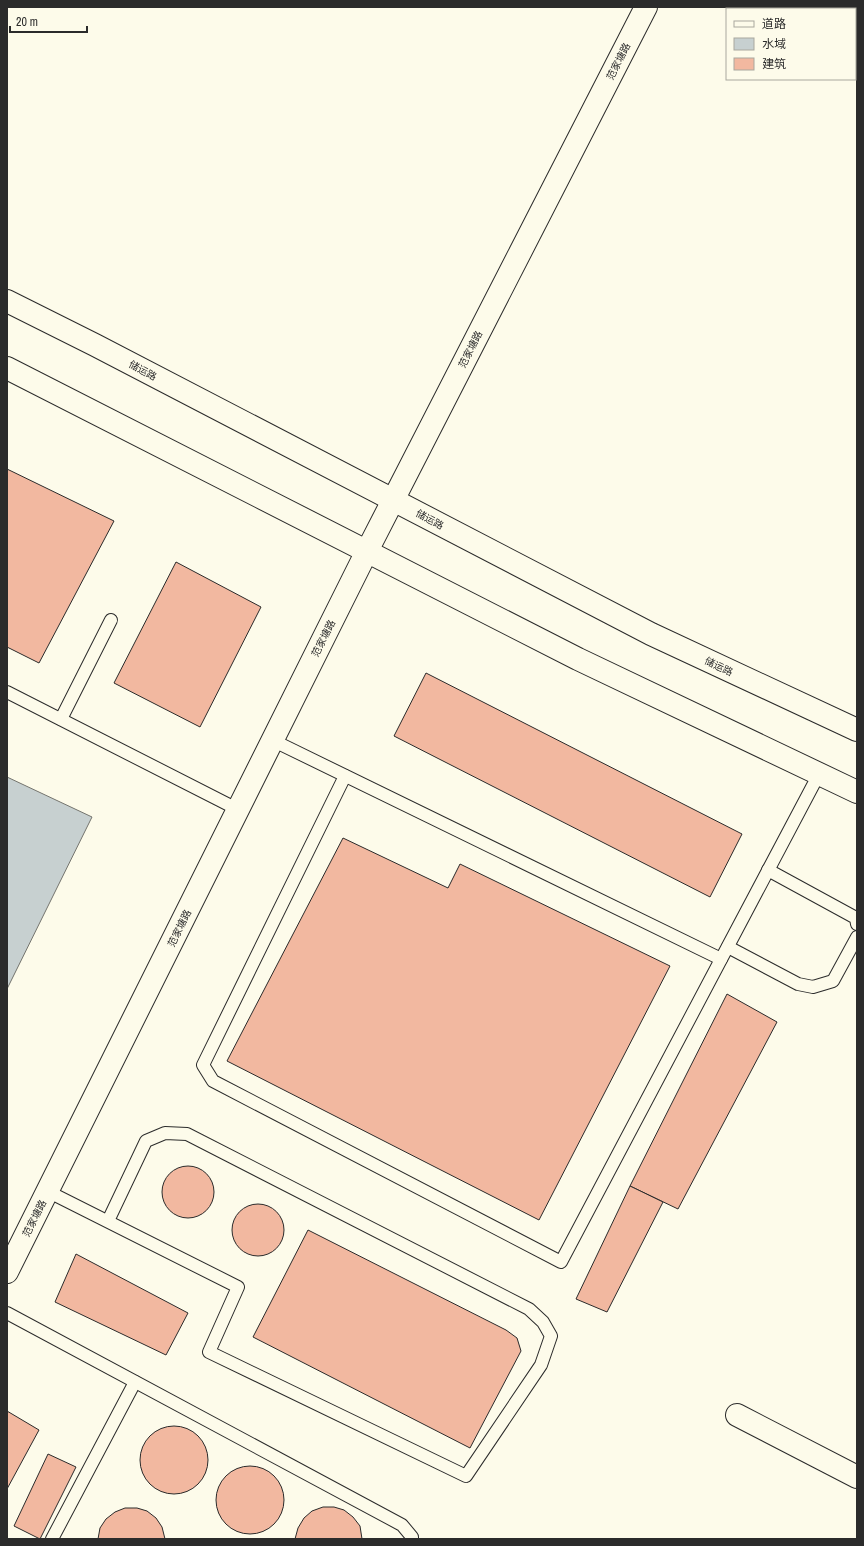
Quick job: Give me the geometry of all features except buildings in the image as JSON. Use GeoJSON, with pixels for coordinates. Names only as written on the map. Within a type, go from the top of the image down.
{"type":"FeatureCollection","features":[{"type":"Feature","properties":{"kind":"main road","name":"范家塘路"},"geometry":{"type":"LineString","coordinates":[[7,1272],[367,551],[646,7]]}},
{"type":"Feature","properties":{"kind":"main road","name":"储运路"},"geometry":{"type":"LineString","coordinates":[[7,301],[95,345],[651,634],[857,730]]}},
{"type":"Feature","properties":{"kind":"main road"},"geometry":{"type":"LineString","coordinates":[[7,368],[578,658],[857,792]]}},
{"type":"Feature","properties":{"kind":"main road"},"geometry":{"type":"LineString","coordinates":[[737,1415],[857,1477]]}},
{"type":"Feature","properties":{"kind":"lane"},"geometry":{"type":"LineString","coordinates":[[61,719],[111,620]]}},
{"type":"Feature","properties":{"kind":"lane"},"geometry":{"type":"LineString","coordinates":[[7,692],[238,810]]}},
{"type":"Feature","properties":{"kind":"lane"},"geometry":{"type":"LineString","coordinates":[[272,740],[721,959]]}},
{"type":"Feature","properties":{"kind":"lane"},"geometry":{"type":"LineString","coordinates":[[346,776],[203,1065],[213,1081],[561,1262],[819,774]]}},
{"type":"Feature","properties":{"kind":"lane"},"geometry":{"type":"LineString","coordinates":[[768,870],[856,918],[857,924]]}},
{"type":"Feature","properties":{"kind":"lane"},"geometry":{"type":"LineString","coordinates":[[728,947],[798,984],[813,987],[833,981],[857,937]]}},
{"type":"Feature","properties":{"kind":"lane"},"geometry":{"type":"LineString","coordinates":[[47,1191],[238,1287],[209,1352],[466,1476],[541,1365],[551,1336],[543,1322],[529,1309],[187,1134],[165,1133],[146,1141],[108,1221]]}},
{"type":"Feature","properties":{"kind":"lane"},"geometry":{"type":"LineString","coordinates":[[7,1313],[402,1525],[412,1539]]}},
{"type":"Feature","properties":{"kind":"lane"},"geometry":{"type":"LineString","coordinates":[[52,1539],[135,1382]]}},
{"type":"Feature","properties":{"kind":"water"},"geometry":{"type":"Polygon","coordinates":[[[7,777],[92,817],[7,989],[7,777]]]}}]}
